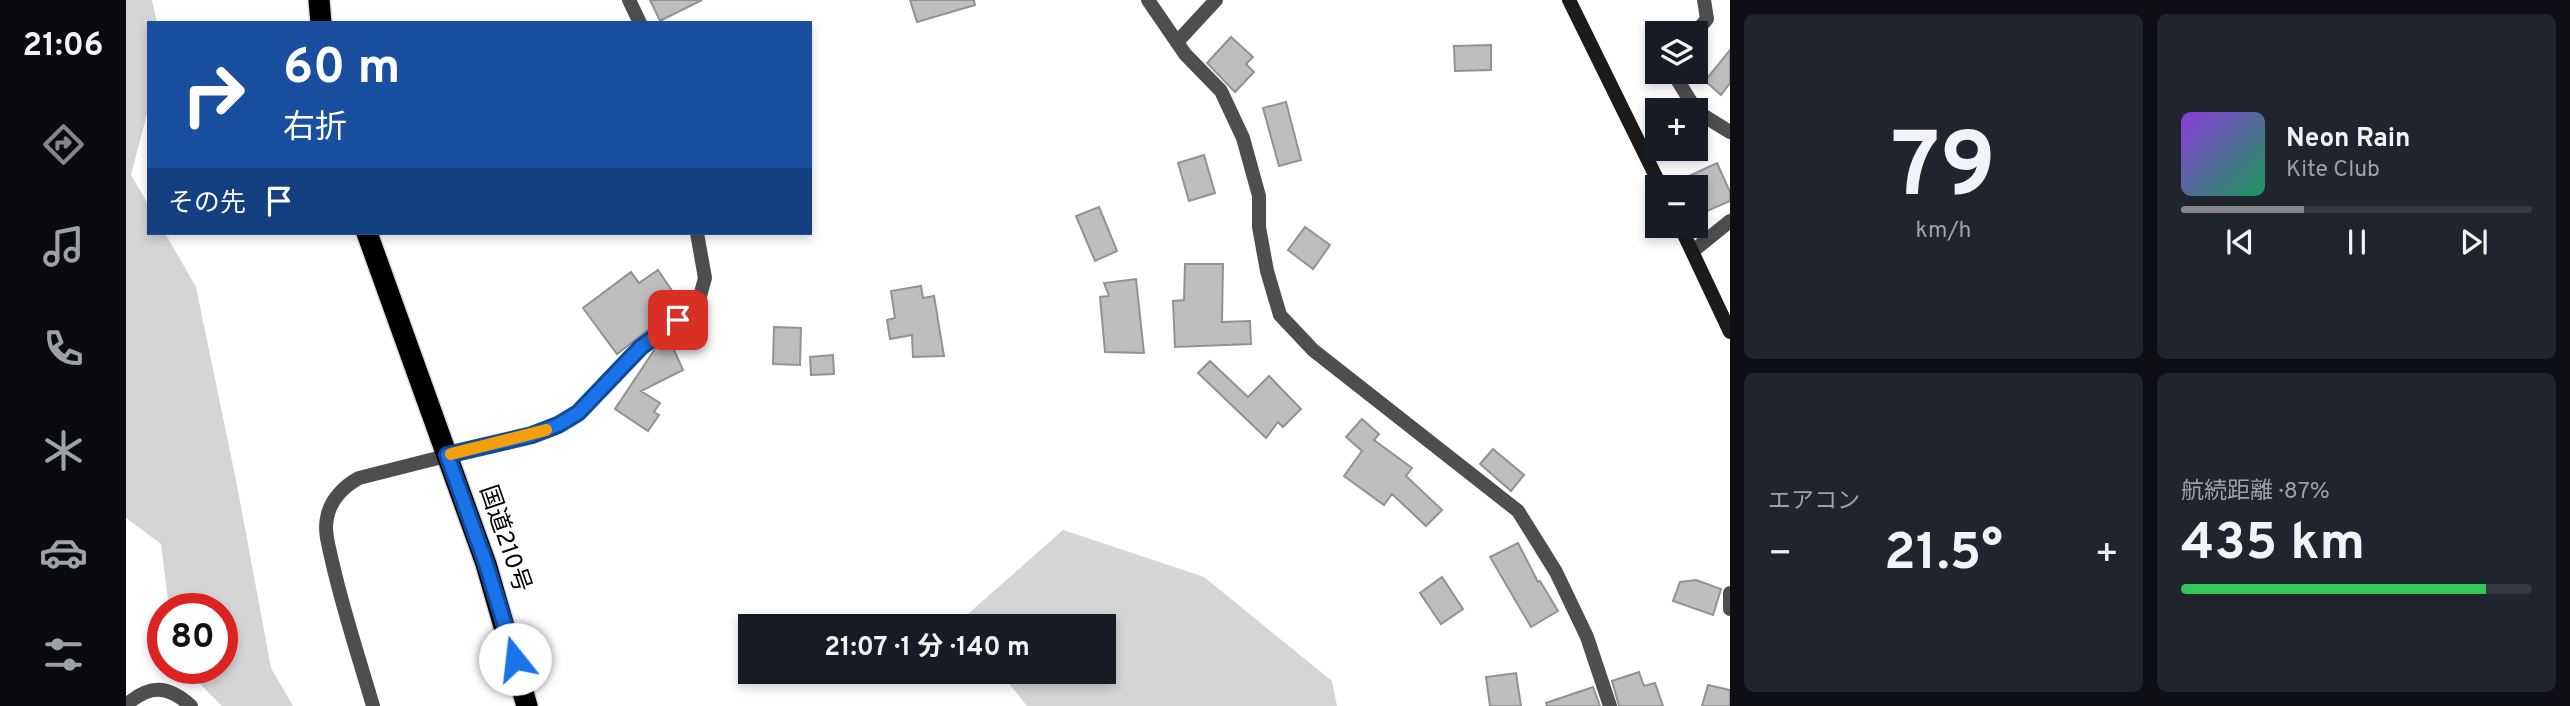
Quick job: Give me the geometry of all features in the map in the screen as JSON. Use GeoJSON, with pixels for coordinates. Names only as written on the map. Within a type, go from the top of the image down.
{"type":"FeatureCollection","features":[{"type":"Feature","properties":{"kind":"highway"},"geometry":{"type":"LineString","coordinates":[[318,0],[321,21]]}},
{"type":"Feature","properties":{"kind":"highway","name":"国道210号"},"geometry":{"type":"LineString","coordinates":[[368,235],[489,574],[527,706]]}},
{"type":"Feature","properties":{"kind":"main road"},"geometry":{"type":"LineString","coordinates":[[1569,0],[1655,175]]}},
{"type":"Feature","properties":{"kind":"main road"},"geometry":{"type":"LineString","coordinates":[[1686,238],[1730,332]]}},
{"type":"Feature","properties":{"kind":"street"},"geometry":{"type":"LineString","coordinates":[[629,0],[639,21]]}},
{"type":"Feature","properties":{"kind":"street"},"geometry":{"type":"LineString","coordinates":[[1148,0],[1185,54],[1221,91],[1243,138],[1259,196],[1259,227],[1267,271],[1280,315],[1313,350],[1518,511],[1556,572],[1587,636],[1610,706]]}},
{"type":"Feature","properties":{"kind":"street"},"geometry":{"type":"LineString","coordinates":[[1178,41],[1216,0]]}},
{"type":"Feature","properties":{"kind":"street"},"geometry":{"type":"LineString","coordinates":[[1704,0],[1705,21]]}},
{"type":"Feature","properties":{"kind":"street"},"geometry":{"type":"LineString","coordinates":[[1708,118],[1730,132]]}},
{"type":"Feature","properties":{"kind":"street"},"geometry":{"type":"LineString","coordinates":[[1693,251],[1730,221]]}},
{"type":"Feature","properties":{"kind":"street"},"geometry":{"type":"LineString","coordinates":[[373,706],[336,580],[326,531],[329,510],[347,484],[359,478],[545,431],[578,413],[641,347],[697,307],[705,278],[697,235]]}},
{"type":"Feature","properties":{"kind":"street"},"geometry":{"type":"LineString","coordinates":[[1730,593],[1730,609]]}},
{"type":"Feature","properties":{"kind":"street"},"geometry":{"type":"LineString","coordinates":[[126,705],[143,693],[156,689],[179,695],[191,706]]}},
{"type":"Feature","properties":{"kind":"shaded area"},"geometry":{"type":"Polygon","coordinates":[[[126,0],[152,0],[157,21],[147,21],[147,114],[131,175],[147,203],[147,235],[166,235],[196,287],[271,668],[293,706],[222,706],[200,684],[238,684],[238,593],[167,593],[161,544],[126,518],[126,0]]]}},
{"type":"Feature","properties":{"kind":"shaded area"},"geometry":{"type":"Polygon","coordinates":[[[1063,530],[1204,577],[1332,681],[1337,706],[1027,706],[1010,684],[1116,684],[1116,614],[968,614],[1063,530]]]}},
{"type":"Feature","properties":{"kind":"building"},"geometry":{"type":"Polygon","coordinates":[[[650,0],[702,0],[660,21],[650,0]]]}},
{"type":"Feature","properties":{"kind":"building"},"geometry":{"type":"Polygon","coordinates":[[[910,0],[974,0],[975,5],[917,22],[910,0]]]}},
{"type":"Feature","properties":{"kind":"building"},"geometry":{"type":"Polygon","coordinates":[[[1231,37],[1253,57],[1246,64],[1254,72],[1235,92],[1207,63],[1231,37]]]}},
{"type":"Feature","properties":{"kind":"building"},"geometry":{"type":"Polygon","coordinates":[[[1491,45],[1491,70],[1455,71],[1454,46],[1491,45]]]}},
{"type":"Feature","properties":{"kind":"building"},"geometry":{"type":"Polygon","coordinates":[[[1730,50],[1730,83],[1721,95],[1708,84],[1708,77],[1730,50]]]}},
{"type":"Feature","properties":{"kind":"building"},"geometry":{"type":"Polygon","coordinates":[[[1286,102],[1301,160],[1279,166],[1263,108],[1286,102]]]}},
{"type":"Feature","properties":{"kind":"building"},"geometry":{"type":"Polygon","coordinates":[[[1204,155],[1215,193],[1189,201],[1178,163],[1204,155]]]}},
{"type":"Feature","properties":{"kind":"building"},"geometry":{"type":"Polygon","coordinates":[[[1717,163],[1730,192],[1730,201],[1708,211],[1708,175],[1691,175],[1717,163]]]}},
{"type":"Feature","properties":{"kind":"building"},"geometry":{"type":"Polygon","coordinates":[[[1099,207],[1117,251],[1095,261],[1076,216],[1099,207]]]}},
{"type":"Feature","properties":{"kind":"building"},"geometry":{"type":"Polygon","coordinates":[[[1305,227],[1330,245],[1313,269],[1288,250],[1305,227]]]}},
{"type":"Feature","properties":{"kind":"building"},"geometry":{"type":"Polygon","coordinates":[[[1185,264],[1223,264],[1222,322],[1250,321],[1251,344],[1175,347],[1173,301],[1184,300],[1185,264]]]}},
{"type":"Feature","properties":{"kind":"building"},"geometry":{"type":"Polygon","coordinates":[[[658,270],[681,304],[617,354],[583,308],[631,272],[639,283],[658,270]]]}},
{"type":"Feature","properties":{"kind":"building"},"geometry":{"type":"Polygon","coordinates":[[[1136,279],[1144,353],[1105,352],[1100,297],[1109,296],[1104,283],[1136,279]]]}},
{"type":"Feature","properties":{"kind":"building"},"geometry":{"type":"Polygon","coordinates":[[[921,286],[923,298],[934,296],[944,356],[913,357],[912,335],[890,339],[887,320],[895,318],[891,291],[921,286]]]}},
{"type":"Feature","properties":{"kind":"building"},"geometry":{"type":"Polygon","coordinates":[[[774,327],[801,328],[800,365],[773,364],[774,327]]]}},
{"type":"Feature","properties":{"kind":"building"},"geometry":{"type":"Polygon","coordinates":[[[669,339],[683,370],[641,391],[660,403],[654,412],[659,415],[648,431],[615,409],[655,349],[669,339]]]}},
{"type":"Feature","properties":{"kind":"building"},"geometry":{"type":"Polygon","coordinates":[[[833,355],[834,374],[811,375],[810,357],[833,355]]]}},
{"type":"Feature","properties":{"kind":"building"},"geometry":{"type":"Polygon","coordinates":[[[1210,361],[1248,397],[1269,376],[1301,409],[1283,427],[1278,422],[1266,438],[1198,373],[1210,361]]]}},
{"type":"Feature","properties":{"kind":"building"},"geometry":{"type":"Polygon","coordinates":[[[1362,419],[1379,434],[1374,440],[1412,468],[1406,476],[1442,510],[1426,526],[1392,494],[1384,505],[1344,476],[1362,451],[1346,437],[1362,419]]]}},
{"type":"Feature","properties":{"kind":"building"},"geometry":{"type":"Polygon","coordinates":[[[1493,449],[1524,475],[1511,491],[1480,464],[1493,449]]]}},
{"type":"Feature","properties":{"kind":"building"},"geometry":{"type":"Polygon","coordinates":[[[1518,543],[1538,582],[1540,581],[1558,611],[1531,627],[1490,557],[1518,543]]]}},
{"type":"Feature","properties":{"kind":"building"},"geometry":{"type":"Polygon","coordinates":[[[1442,577],[1463,609],[1441,624],[1420,593],[1442,577]]]}},
{"type":"Feature","properties":{"kind":"building"},"geometry":{"type":"Polygon","coordinates":[[[1696,580],[1721,589],[1713,615],[1673,601],[1680,582],[1696,580]]]}},
{"type":"Feature","properties":{"kind":"building"},"geometry":{"type":"Polygon","coordinates":[[[1639,672],[1644,686],[1655,683],[1663,706],[1619,706],[1612,681],[1639,672]]]}},
{"type":"Feature","properties":{"kind":"building"},"geometry":{"type":"Polygon","coordinates":[[[1516,673],[1521,706],[1490,706],[1486,677],[1516,673]]]}},
{"type":"Feature","properties":{"kind":"building"},"geometry":{"type":"Polygon","coordinates":[[[1708,685],[1730,690],[1730,706],[1702,706],[1708,685]]]}},
{"type":"Feature","properties":{"kind":"building"},"geometry":{"type":"Polygon","coordinates":[[[1593,687],[1600,706],[1547,706],[1546,703],[1593,687]]]}},
{"type":"Feature","properties":{"kind":"slow traffic"},"geometry":{"type":"LineString","coordinates":[[451,454],[546,430]]}},
{"type":"Feature","properties":{"kind":"route"},"geometry":{"type":"LineString","coordinates":[[515,659],[486,564],[447,455],[532,435],[558,425],[578,413],[641,347],[678,320]]}}]}
